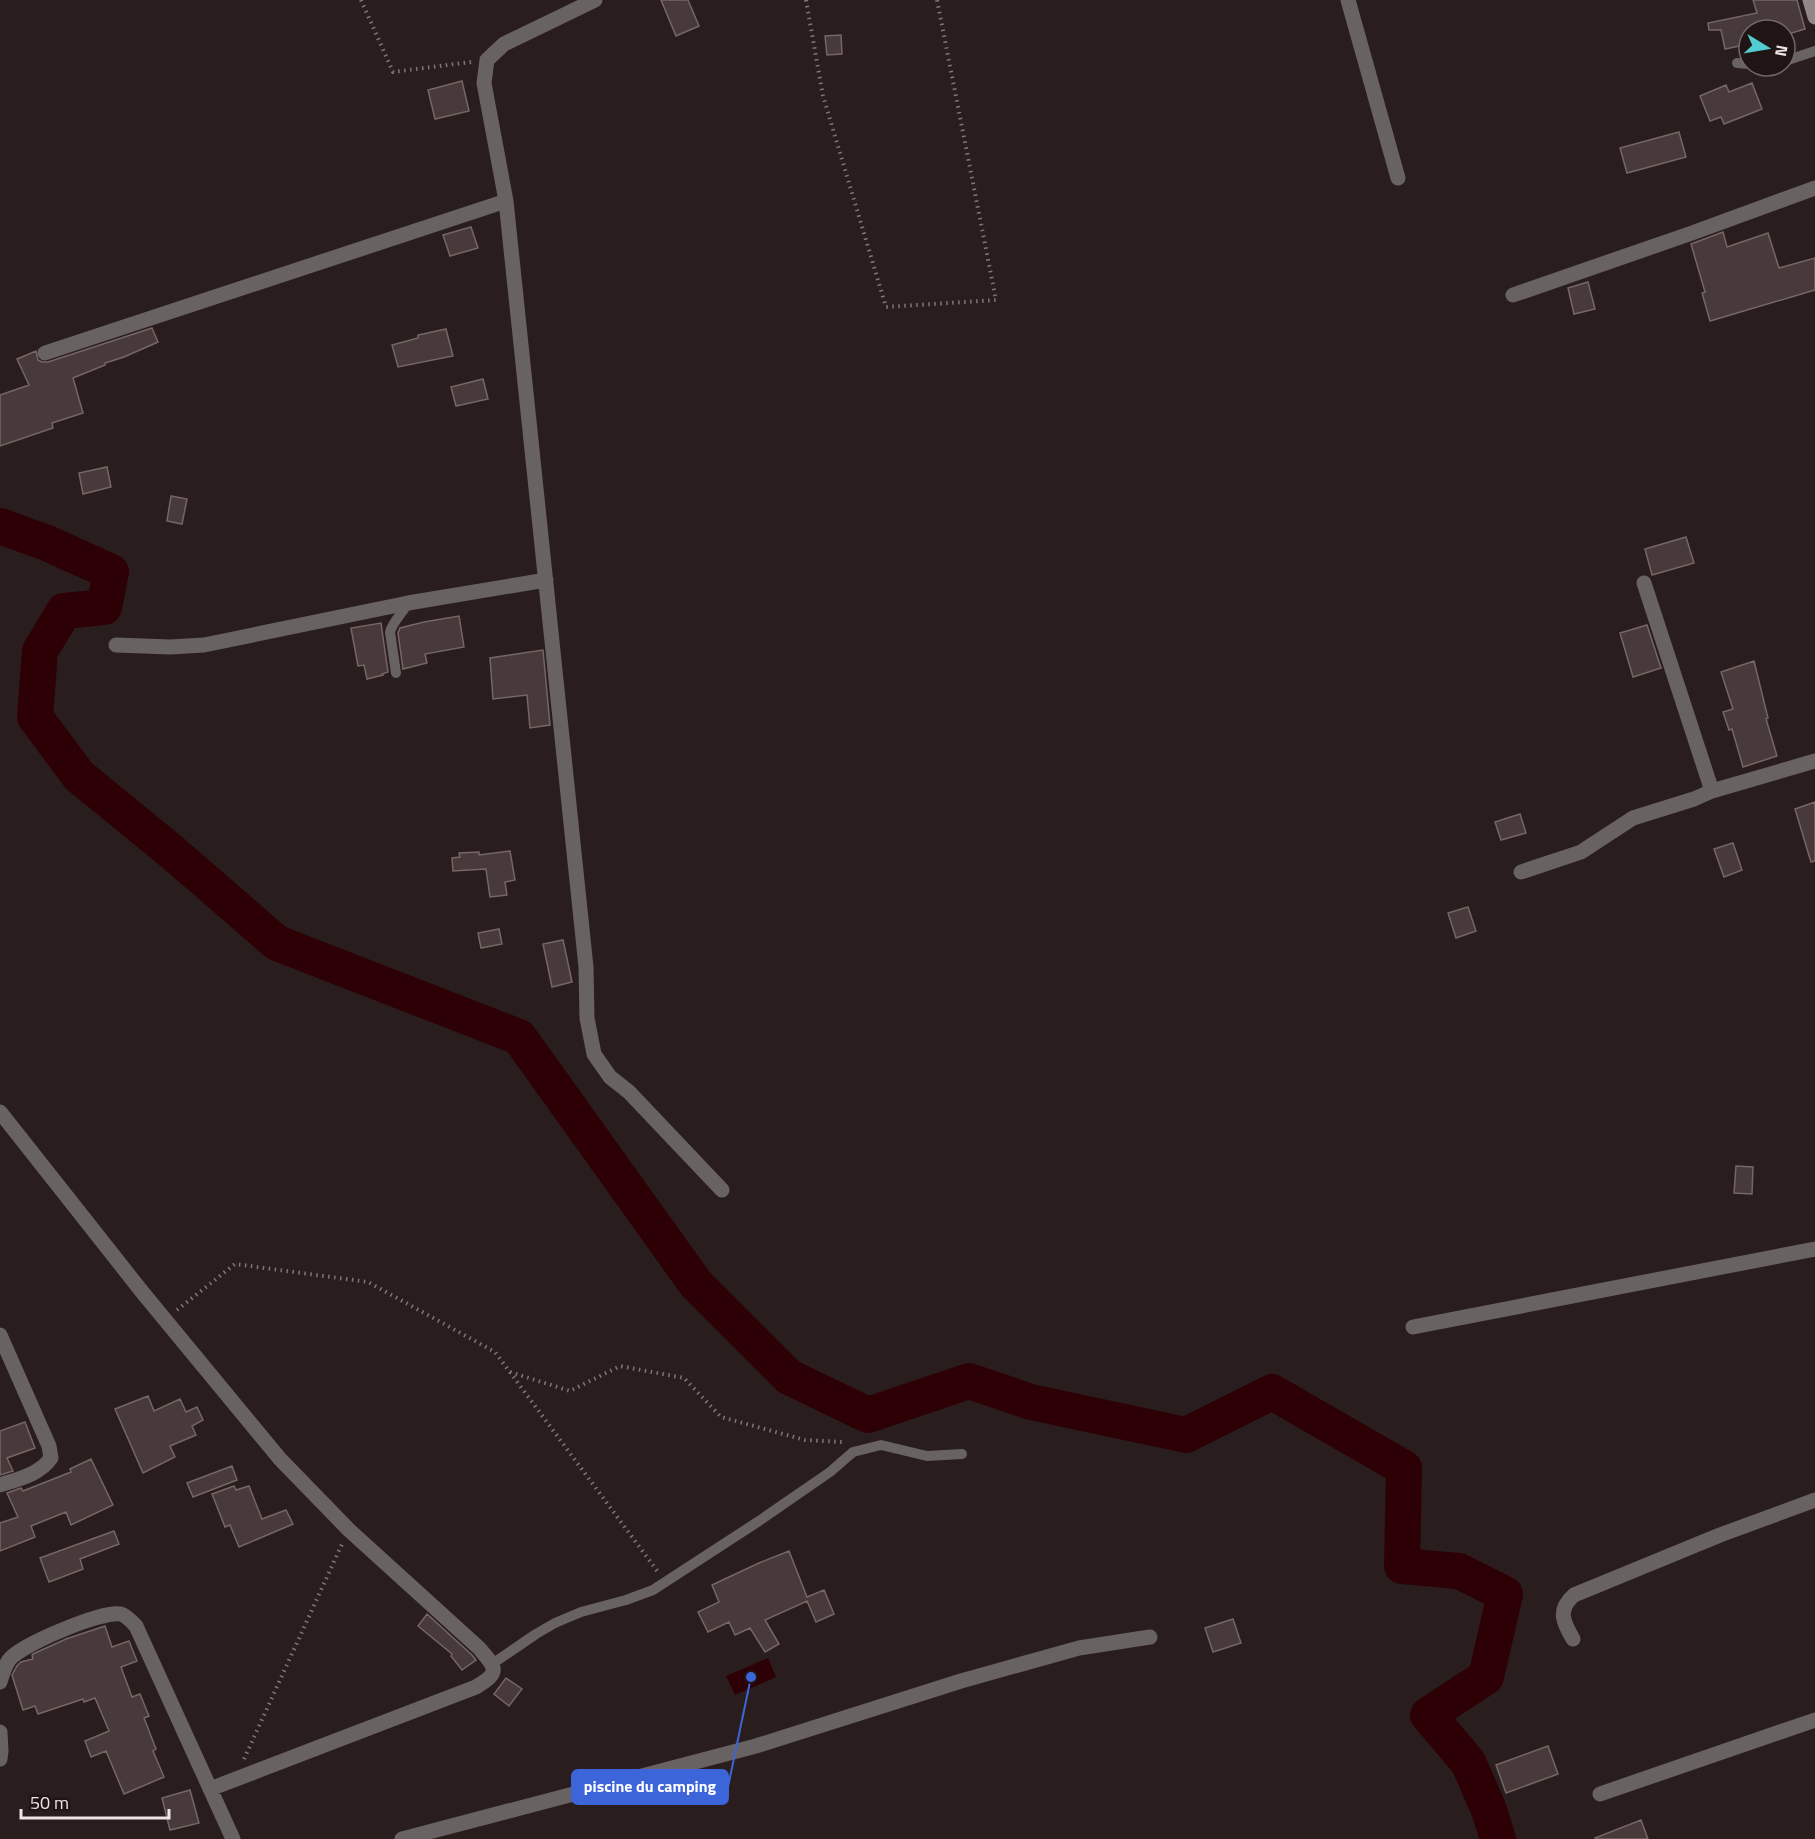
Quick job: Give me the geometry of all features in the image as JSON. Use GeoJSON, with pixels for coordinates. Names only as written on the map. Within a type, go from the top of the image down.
{"type":"FeatureCollection","features":[{"type":"Feature","properties":{"kind":"street"},"geometry":{"type":"LineString","coordinates":[[595,0],[504,44],[487,60],[484,83],[506,201],[586,966],[587,1018],[594,1054],[610,1077],[629,1092],[722,1190]]}},
{"type":"Feature","properties":{"kind":"street"},"geometry":{"type":"LineString","coordinates":[[1348,0],[1398,178]]}},
{"type":"Feature","properties":{"kind":"street"},"geometry":{"type":"LineString","coordinates":[[1810,0],[1815,17]]}},
{"type":"Feature","properties":{"kind":"street"},"geometry":{"type":"LineString","coordinates":[[1513,295],[1815,188]]}},
{"type":"Feature","properties":{"kind":"street"},"geometry":{"type":"LineString","coordinates":[[45,352],[506,201]]}},
{"type":"Feature","properties":{"kind":"street"},"geometry":{"type":"LineString","coordinates":[[117,645],[170,647],[204,645],[408,603],[546,580]]}},
{"type":"Feature","properties":{"kind":"street"},"geometry":{"type":"LineString","coordinates":[[1644,583],[1712,791]]}},
{"type":"Feature","properties":{"kind":"street"},"geometry":{"type":"LineString","coordinates":[[1521,872],[1581,852],[1633,818],[1712,791],[1815,761]]}},
{"type":"Feature","properties":{"kind":"street"},"geometry":{"type":"LineString","coordinates":[[3,1122],[280,1459],[349,1530],[479,1648],[492,1664],[493,1672],[490,1678],[476,1688],[210,1789]]}},
{"type":"Feature","properties":{"kind":"street"},"geometry":{"type":"LineString","coordinates":[[1413,1327],[1815,1249]]}},
{"type":"Feature","properties":{"kind":"street"},"geometry":{"type":"LineString","coordinates":[[0,1335],[49,1446],[51,1458],[34,1474],[0,1485]]}},
{"type":"Feature","properties":{"kind":"street"},"geometry":{"type":"LineString","coordinates":[[1573,1640],[1565,1624],[1563,1612],[1566,1602],[1574,1595],[1720,1535],[1815,1500]]}},
{"type":"Feature","properties":{"kind":"street"},"geometry":{"type":"LineString","coordinates":[[0,1682],[10,1660],[22,1649],[66,1629],[109,1614],[121,1614],[128,1617],[136,1626],[233,1839]]}},
{"type":"Feature","properties":{"kind":"street"},"geometry":{"type":"LineString","coordinates":[[402,1839],[756,1746],[961,1681],[1080,1648],[1150,1637]]}},
{"type":"Feature","properties":{"kind":"street"},"geometry":{"type":"LineString","coordinates":[[1600,1794],[1815,1720]]}},
{"type":"Feature","properties":{"kind":"street"},"geometry":{"type":"LineString","coordinates":[[0,1732],[0,1759]]}},
{"type":"Feature","properties":{"kind":"lane"},"geometry":{"type":"LineString","coordinates":[[1797,57],[1815,51]]}},
{"type":"Feature","properties":{"kind":"lane"},"geometry":{"type":"LineString","coordinates":[[396,673],[389,639],[391,626],[400,618],[408,603]]}},
{"type":"Feature","properties":{"kind":"lane"},"geometry":{"type":"LineString","coordinates":[[492,1664],[555,1623],[581,1612],[653,1590],[759,1521],[830,1472],[853,1452],[881,1444],[927,1456],[962,1454]]}},
{"type":"Feature","properties":{"kind":"path"},"geometry":{"type":"LineString","coordinates":[[361,0],[393,72],[487,60]]}},
{"type":"Feature","properties":{"kind":"path"},"geometry":{"type":"LineString","coordinates":[[806,0],[823,96],[886,307],[996,300],[937,0]]}},
{"type":"Feature","properties":{"kind":"path"},"geometry":{"type":"LineString","coordinates":[[165,1319],[235,1264],[368,1282],[495,1352],[665,1582]]}},
{"type":"Feature","properties":{"kind":"path"},"geometry":{"type":"LineString","coordinates":[[510,1372],[570,1390],[620,1366],[684,1378],[721,1417],[805,1440],[849,1443]]}},
{"type":"Feature","properties":{"kind":"path"},"geometry":{"type":"LineString","coordinates":[[235,1778],[349,1530]]}},
{"type":"Feature","properties":{"kind":"shaded area"},"geometry":{"type":"Polygon","coordinates":[[[768,1658],[776,1677],[735,1695],[726,1676],[768,1658]]]}},
{"type":"Feature","properties":{"kind":"building"},"geometry":{"type":"Polygon","coordinates":[[[661,0],[688,0],[699,26],[676,36],[661,0]]]}},
{"type":"Feature","properties":{"kind":"building"},"geometry":{"type":"Polygon","coordinates":[[[1753,0],[1797,0],[1805,29],[1797,31],[1797,18],[1737,18],[1737,46],[1725,49],[1721,30],[1709,30],[1708,23],[1757,13],[1753,0]]]}},
{"type":"Feature","properties":{"kind":"building"},"geometry":{"type":"Polygon","coordinates":[[[841,35],[842,54],[827,55],[825,36],[841,35]]]}},
{"type":"Feature","properties":{"kind":"building"},"geometry":{"type":"Polygon","coordinates":[[[462,81],[469,111],[435,119],[428,90],[462,81]]]}},
{"type":"Feature","properties":{"kind":"building"},"geometry":{"type":"Polygon","coordinates":[[[1752,83],[1762,109],[1724,124],[1721,117],[1710,121],[1700,96],[1726,85],[1729,92],[1752,83]]]}},
{"type":"Feature","properties":{"kind":"building"},"geometry":{"type":"Polygon","coordinates":[[[1679,132],[1686,157],[1627,173],[1620,148],[1679,132]]]}},
{"type":"Feature","properties":{"kind":"building"},"geometry":{"type":"Polygon","coordinates":[[[471,227],[478,248],[450,256],[443,235],[471,227]]]}},
{"type":"Feature","properties":{"kind":"building"},"geometry":{"type":"Polygon","coordinates":[[[1723,232],[1727,247],[1768,233],[1779,268],[1815,258],[1815,290],[1710,321],[1702,293],[1705,292],[1691,244],[1723,232]]]}},
{"type":"Feature","properties":{"kind":"building"},"geometry":{"type":"Polygon","coordinates":[[[1588,282],[1595,309],[1574,314],[1568,288],[1588,282]]]}},
{"type":"Feature","properties":{"kind":"building"},"geometry":{"type":"Polygon","coordinates":[[[152,328],[158,342],[73,378],[83,413],[52,423],[53,428],[0,446],[0,395],[29,385],[17,359],[36,351],[38,360],[48,362],[152,328]]]}},
{"type":"Feature","properties":{"kind":"building"},"geometry":{"type":"Polygon","coordinates":[[[446,329],[453,356],[398,367],[392,345],[418,338],[418,335],[446,329]]]}},
{"type":"Feature","properties":{"kind":"building"},"geometry":{"type":"Polygon","coordinates":[[[483,379],[488,399],[456,406],[451,387],[483,379]]]}},
{"type":"Feature","properties":{"kind":"building"},"geometry":{"type":"Polygon","coordinates":[[[107,467],[111,487],[83,494],[79,473],[107,467]]]}},
{"type":"Feature","properties":{"kind":"building"},"geometry":{"type":"Polygon","coordinates":[[[171,496],[187,499],[182,524],[167,521],[171,496]]]}},
{"type":"Feature","properties":{"kind":"building"},"geometry":{"type":"Polygon","coordinates":[[[1686,537],[1694,563],[1652,575],[1645,549],[1686,537]]]}},
{"type":"Feature","properties":{"kind":"building"},"geometry":{"type":"Polygon","coordinates":[[[459,616],[464,647],[425,654],[427,663],[403,669],[398,633],[400,628],[459,616]]]}},
{"type":"Feature","properties":{"kind":"building"},"geometry":{"type":"Polygon","coordinates":[[[381,623],[388,672],[367,679],[364,665],[358,666],[351,628],[381,623]]]}},
{"type":"Feature","properties":{"kind":"building"},"geometry":{"type":"Polygon","coordinates":[[[1647,625],[1661,668],[1633,677],[1620,633],[1647,625]]]}},
{"type":"Feature","properties":{"kind":"building"},"geometry":{"type":"Polygon","coordinates":[[[543,650],[550,725],[530,728],[527,695],[493,699],[490,658],[543,650]]]}},
{"type":"Feature","properties":{"kind":"building"},"geometry":{"type":"Polygon","coordinates":[[[1754,661],[1768,718],[1766,719],[1777,756],[1743,767],[1732,729],[1729,730],[1723,712],[1733,709],[1721,672],[1754,661]]]}},
{"type":"Feature","properties":{"kind":"building"},"geometry":{"type":"Polygon","coordinates":[[[1815,802],[1815,861],[1811,862],[1795,809],[1815,802]]]}},
{"type":"Feature","properties":{"kind":"building"},"geometry":{"type":"Polygon","coordinates":[[[1520,814],[1526,833],[1501,840],[1495,822],[1520,814]]]}},
{"type":"Feature","properties":{"kind":"building"},"geometry":{"type":"Polygon","coordinates":[[[1733,843],[1742,870],[1724,877],[1714,849],[1733,843]]]}},
{"type":"Feature","properties":{"kind":"building"},"geometry":{"type":"Polygon","coordinates":[[[510,851],[515,880],[505,882],[507,895],[490,897],[486,869],[453,871],[452,858],[460,857],[459,853],[479,852],[479,855],[510,851]]]}},
{"type":"Feature","properties":{"kind":"building"},"geometry":{"type":"Polygon","coordinates":[[[1468,907],[1476,931],[1456,938],[1448,913],[1468,907]]]}},
{"type":"Feature","properties":{"kind":"building"},"geometry":{"type":"Polygon","coordinates":[[[499,929],[502,944],[481,948],[478,933],[499,929]]]}},
{"type":"Feature","properties":{"kind":"building"},"geometry":{"type":"Polygon","coordinates":[[[563,940],[572,982],[552,987],[543,944],[563,940]]]}},
{"type":"Feature","properties":{"kind":"building"},"geometry":{"type":"Polygon","coordinates":[[[1736,1166],[1753,1167],[1752,1194],[1734,1193],[1736,1166]]]}},
{"type":"Feature","properties":{"kind":"building"},"geometry":{"type":"Polygon","coordinates":[[[148,1396],[154,1411],[180,1399],[186,1412],[197,1407],[203,1420],[192,1426],[196,1435],[170,1446],[175,1457],[143,1473],[115,1409],[148,1396]]]}},
{"type":"Feature","properties":{"kind":"building"},"geometry":{"type":"Polygon","coordinates":[[[25,1422],[35,1448],[7,1458],[13,1471],[0,1475],[0,1431],[25,1422]]]}},
{"type":"Feature","properties":{"kind":"building"},"geometry":{"type":"Polygon","coordinates":[[[91,1459],[113,1505],[71,1525],[66,1512],[31,1526],[35,1537],[0,1551],[0,1523],[18,1517],[7,1493],[21,1488],[23,1491],[71,1472],[70,1469],[91,1459]]]}},
{"type":"Feature","properties":{"kind":"building"},"geometry":{"type":"Polygon","coordinates":[[[232,1466],[237,1480],[193,1497],[187,1483],[232,1466]]]}},
{"type":"Feature","properties":{"kind":"building"},"geometry":{"type":"Polygon","coordinates":[[[234,1486],[236,1490],[249,1486],[262,1519],[286,1510],[293,1524],[239,1547],[230,1525],[225,1527],[212,1494],[234,1486]]]}},
{"type":"Feature","properties":{"kind":"building"},"geometry":{"type":"Polygon","coordinates":[[[114,1531],[119,1544],[80,1559],[83,1569],[49,1582],[40,1558],[114,1531]]]}},
{"type":"Feature","properties":{"kind":"building"},"geometry":{"type":"Polygon","coordinates":[[[789,1551],[807,1597],[824,1590],[834,1614],[816,1622],[807,1601],[765,1620],[779,1644],[765,1652],[750,1628],[735,1635],[729,1622],[708,1632],[698,1612],[719,1602],[712,1585],[789,1551]]]}},
{"type":"Feature","properties":{"kind":"building"},"geometry":{"type":"Polygon","coordinates":[[[427,1614],[476,1660],[462,1670],[451,1656],[452,1654],[418,1626],[427,1614]]]}},
{"type":"Feature","properties":{"kind":"building"},"geometry":{"type":"Polygon","coordinates":[[[1233,1619],[1241,1643],[1213,1652],[1205,1628],[1233,1619]]]}},
{"type":"Feature","properties":{"kind":"building"},"geometry":{"type":"Polygon","coordinates":[[[105,1626],[112,1647],[129,1641],[137,1661],[121,1667],[132,1697],[140,1694],[149,1716],[144,1718],[156,1749],[153,1751],[164,1777],[124,1794],[106,1751],[91,1757],[85,1741],[109,1731],[95,1698],[84,1702],[83,1699],[38,1714],[35,1706],[23,1710],[12,1675],[21,1662],[33,1659],[33,1654],[66,1639],[105,1626]]]}},
{"type":"Feature","properties":{"kind":"building"},"geometry":{"type":"Polygon","coordinates":[[[506,1678],[522,1689],[509,1706],[494,1694],[506,1678]]]}},
{"type":"Feature","properties":{"kind":"building"},"geometry":{"type":"Polygon","coordinates":[[[1548,1746],[1558,1774],[1506,1793],[1496,1765],[1548,1746]]]}},
{"type":"Feature","properties":{"kind":"building"},"geometry":{"type":"Polygon","coordinates":[[[190,1790],[199,1823],[170,1830],[162,1798],[190,1790]]]}},
{"type":"Feature","properties":{"kind":"building"},"geometry":{"type":"Polygon","coordinates":[[[1641,1820],[1648,1839],[1595,1839],[1595,1838],[1641,1820]]]}},
{"type":"Feature","properties":{"kind":"waterway"},"geometry":{"type":"LineString","coordinates":[[0,526],[47,543],[111,572],[104,607],[64,611],[40,651],[35,717],[79,776],[172,852],[277,943],[519,1037],[696,1284],[789,1377],[868,1415],[969,1381],[1031,1402],[1186,1435],[1272,1392],[1404,1468],[1402,1566],[1459,1571],[1505,1594],[1486,1677],[1428,1715],[1468,1762],[1489,1810],[1498,1839]]}},
{"type":"Feature","properties":{"kind":"place","name":"piscine du camping"},"geometry":{"type":"Point","coordinates":[751,1677]}}]}
